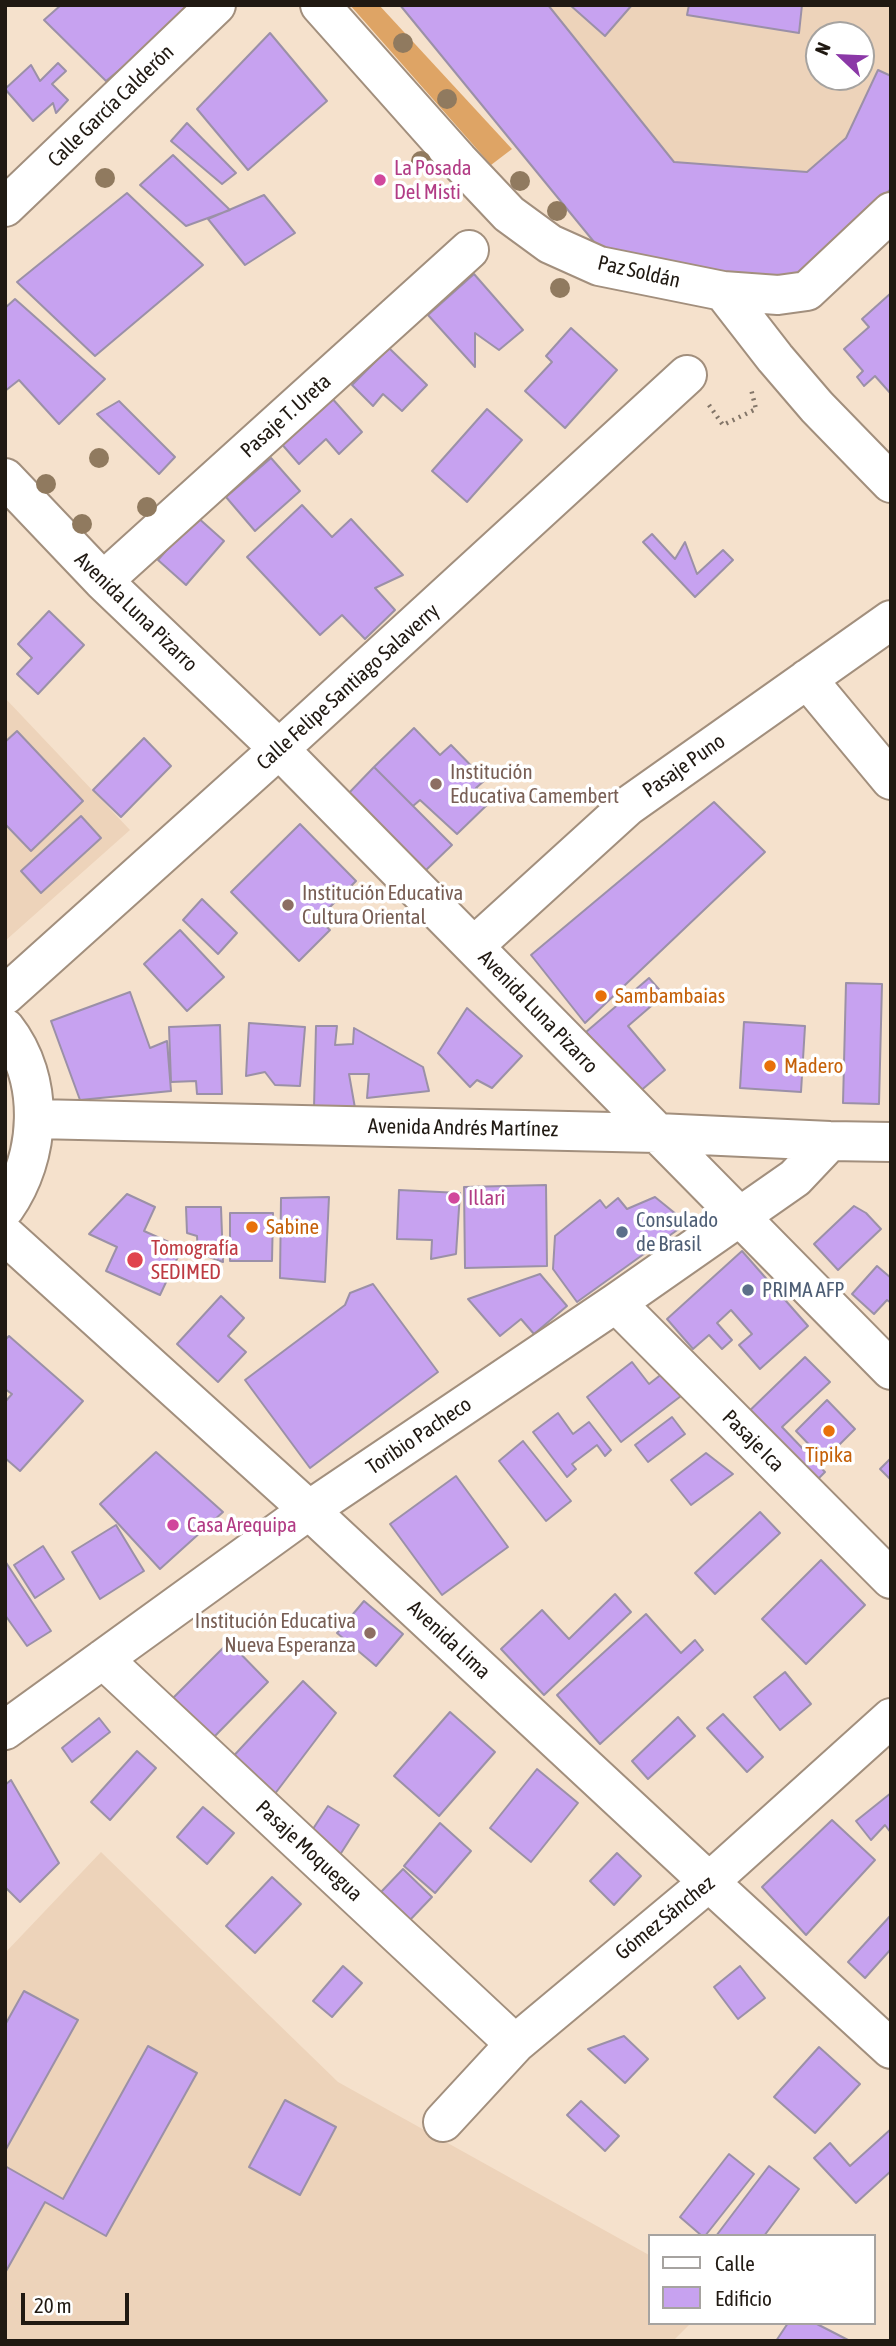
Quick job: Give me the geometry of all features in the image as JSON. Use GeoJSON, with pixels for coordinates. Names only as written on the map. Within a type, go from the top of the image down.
{"type":"FeatureCollection","features":[{"type":"Feature","properties":{"kind":"street","name":"Calle García Calderón"},"geometry":{"type":"LineString","coordinates":[[5,207],[216,5]]}},
{"type":"Feature","properties":{"kind":"street","name":"Paz Soldán"},"geometry":{"type":"LineString","coordinates":[[320,5],[457,160],[509,214],[550,244],[599,265],[723,291],[778,295],[807,290],[891,212]]}},
{"type":"Feature","properties":{"kind":"street","name":"Pasaje T. Ureta"},"geometry":{"type":"LineString","coordinates":[[103,581],[469,250]]}},
{"type":"Feature","properties":{"kind":"street"},"geometry":{"type":"LineString","coordinates":[[723,291],[817,407],[891,483]]}},
{"type":"Feature","properties":{"kind":"street","name":"Calle Felipe Santiago Salaverry"},"geometry":{"type":"LineString","coordinates":[[5,995],[279,750],[687,375]]}},
{"type":"Feature","properties":{"kind":"street","name":"Avenida Luna Pizarro"},"geometry":{"type":"LineString","coordinates":[[5,478],[103,581],[279,750],[891,1370]]}},
{"type":"Feature","properties":{"kind":"street","name":"Pasaje Puno"},"geometry":{"type":"LineString","coordinates":[[474,946],[628,806],[891,620]]}},
{"type":"Feature","properties":{"kind":"street"},"geometry":{"type":"LineString","coordinates":[[807,679],[891,780]]}},
{"type":"Feature","properties":{"kind":"street"},"geometry":{"type":"LineString","coordinates":[[5,1028],[23,1059],[32,1089],[35,1119],[30,1157],[16,1193],[5,1209]]}},
{"type":"Feature","properties":{"kind":"street","name":"Avenida Andrés Martínez"},"geometry":{"type":"LineString","coordinates":[[35,1119],[657,1133],[891,1142]]}},
{"type":"Feature","properties":{"kind":"street","name":"Toribio Pacheco"},"geometry":{"type":"LineString","coordinates":[[5,1730],[309,1510],[616,1303],[795,1178],[830,1141]]}},
{"type":"Feature","properties":{"kind":"street","name":"Avenida Lima"},"geometry":{"type":"LineString","coordinates":[[5,1235],[309,1510],[891,2049]]}},
{"type":"Feature","properties":{"kind":"street","name":"Pasaje Ica"},"geometry":{"type":"LineString","coordinates":[[616,1303],[891,1579]]}},
{"type":"Feature","properties":{"kind":"street","name":"Pasaje Moquegua"},"geometry":{"type":"LineString","coordinates":[[103,1659],[515,2044]]}},
{"type":"Feature","properties":{"kind":"street","name":"Gómez Sánchez"},"geometry":{"type":"LineString","coordinates":[[443,2122],[515,2044],[709,1882],[891,1718]]}},
{"type":"Feature","properties":{"kind":"path"},"geometry":{"type":"LineString","coordinates":[[687,375],[723,425],[757,409],[749,383]]}},
{"type":"Feature","properties":{"kind":"shaded area"},"geometry":{"type":"Polygon","coordinates":[[[350,5],[379,5],[512,149],[491,165],[350,5]]]}},
{"type":"Feature","properties":{"kind":"shaded area"},"geometry":{"type":"Polygon","coordinates":[[[400,5],[891,5],[891,189],[599,248],[400,5]]]}},
{"type":"Feature","properties":{"kind":"shaded area"},"geometry":{"type":"Polygon","coordinates":[[[5,698],[130,830],[5,941],[5,698]]]}},
{"type":"Feature","properties":{"kind":"shaded area"},"geometry":{"type":"Polygon","coordinates":[[[101,1852],[338,2082],[648,2254],[648,2325],[689,2325],[673,2341],[5,2341],[5,1953],[101,1852]]]}},
{"type":"Feature","properties":{"kind":"building"},"geometry":{"type":"Polygon","coordinates":[[[61,5],[199,5],[106,81],[44,20],[61,5]]]}},
{"type":"Feature","properties":{"kind":"building"},"geometry":{"type":"Polygon","coordinates":[[[400,5],[548,5],[674,162],[807,172],[846,138],[868,91],[875,91],[878,70],[891,76],[891,189],[799,273],[777,282],[599,248],[400,5]]]}},
{"type":"Feature","properties":{"kind":"building"},"geometry":{"type":"Polygon","coordinates":[[[570,5],[632,5],[605,36],[570,5]]]}},
{"type":"Feature","properties":{"kind":"building"},"geometry":{"type":"Polygon","coordinates":[[[689,5],[802,5],[799,33],[687,15],[689,5]]]}},
{"type":"Feature","properties":{"kind":"building"},"geometry":{"type":"Polygon","coordinates":[[[270,33],[327,101],[248,170],[197,109],[270,33]]]}},
{"type":"Feature","properties":{"kind":"building"},"geometry":{"type":"Polygon","coordinates":[[[58,63],[66,71],[52,84],[68,100],[56,113],[53,103],[33,121],[5,89],[31,65],[40,81],[58,63]]]}},
{"type":"Feature","properties":{"kind":"building"},"geometry":{"type":"Polygon","coordinates":[[[187,123],[236,173],[222,184],[171,141],[187,123]]]}},
{"type":"Feature","properties":{"kind":"building"},"geometry":{"type":"Polygon","coordinates":[[[173,155],[230,210],[186,226],[140,185],[173,155]]]}},
{"type":"Feature","properties":{"kind":"building"},"geometry":{"type":"Polygon","coordinates":[[[127,193],[203,265],[95,356],[17,282],[127,193]]]}},
{"type":"Feature","properties":{"kind":"building"},"geometry":{"type":"Polygon","coordinates":[[[264,195],[295,233],[245,265],[208,219],[264,195]]]}},
{"type":"Feature","properties":{"kind":"building"},"geometry":{"type":"Polygon","coordinates":[[[474,274],[523,330],[499,350],[475,333],[475,367],[428,315],[474,274]]]}},
{"type":"Feature","properties":{"kind":"building"},"geometry":{"type":"Polygon","coordinates":[[[891,293],[891,394],[875,376],[864,386],[857,377],[863,371],[844,349],[869,327],[862,319],[891,293]]]}},
{"type":"Feature","properties":{"kind":"building"},"geometry":{"type":"Polygon","coordinates":[[[15,299],[105,379],[59,424],[19,380],[5,391],[5,308],[15,299]]]}},
{"type":"Feature","properties":{"kind":"building"},"geometry":{"type":"Polygon","coordinates":[[[571,328],[617,370],[565,428],[525,391],[552,362],[546,356],[571,328]]]}},
{"type":"Feature","properties":{"kind":"building"},"geometry":{"type":"Polygon","coordinates":[[[389,348],[427,385],[402,411],[383,394],[373,406],[352,385],[389,348]]]}},
{"type":"Feature","properties":{"kind":"building"},"geometry":{"type":"Polygon","coordinates":[[[330,396],[362,432],[339,454],[326,439],[299,464],[280,442],[330,396]]]}},
{"type":"Feature","properties":{"kind":"building"},"geometry":{"type":"Polygon","coordinates":[[[119,401],[175,457],[159,474],[97,414],[119,401]]]}},
{"type":"Feature","properties":{"kind":"building"},"geometry":{"type":"Polygon","coordinates":[[[487,409],[522,440],[467,502],[432,471],[487,409]]]}},
{"type":"Feature","properties":{"kind":"building"},"geometry":{"type":"Polygon","coordinates":[[[271,458],[300,491],[255,531],[226,497],[271,458]]]}},
{"type":"Feature","properties":{"kind":"building"},"geometry":{"type":"Polygon","coordinates":[[[302,505],[332,537],[351,519],[403,575],[375,588],[395,610],[365,639],[342,615],[320,635],[247,557],[302,505]]]}},
{"type":"Feature","properties":{"kind":"building"},"geometry":{"type":"Polygon","coordinates":[[[196,516],[224,541],[186,585],[158,560],[196,516]]]}},
{"type":"Feature","properties":{"kind":"building"},"geometry":{"type":"Polygon","coordinates":[[[652,534],[675,559],[685,542],[697,574],[723,550],[733,560],[695,597],[643,542],[652,534]]]}},
{"type":"Feature","properties":{"kind":"building"},"geometry":{"type":"Polygon","coordinates":[[[49,611],[84,645],[38,694],[17,674],[32,658],[18,644],[49,611]]]}},
{"type":"Feature","properties":{"kind":"building","name":"Institución Educativa Camembert"},"geometry":{"type":"Polygon","coordinates":[[[414,728],[440,755],[451,745],[485,780],[476,788],[490,802],[457,834],[420,800],[413,806],[374,767],[414,728]]]}},
{"type":"Feature","properties":{"kind":"building"},"geometry":{"type":"Polygon","coordinates":[[[17,731],[83,801],[31,851],[5,824],[5,742],[17,731]]]}},
{"type":"Feature","properties":{"kind":"building"},"geometry":{"type":"Polygon","coordinates":[[[144,738],[171,766],[121,817],[93,790],[144,738]]]}},
{"type":"Feature","properties":{"kind":"building"},"geometry":{"type":"Polygon","coordinates":[[[374,767],[452,845],[424,872],[347,795],[374,767]]]}},
{"type":"Feature","properties":{"kind":"building"},"geometry":{"type":"Polygon","coordinates":[[[714,802],[765,852],[585,1023],[531,955],[714,802]]]}},
{"type":"Feature","properties":{"kind":"building"},"geometry":{"type":"Polygon","coordinates":[[[81,816],[101,838],[41,893],[21,871],[81,816]]]}},
{"type":"Feature","properties":{"kind":"building","name":"Institución Educativa Cultura Oriental"},"geometry":{"type":"Polygon","coordinates":[[[300,824],[356,881],[318,919],[330,930],[299,961],[231,892],[300,824]]]}},
{"type":"Feature","properties":{"kind":"building"},"geometry":{"type":"Polygon","coordinates":[[[202,899],[237,933],[218,954],[183,920],[202,899]]]}},
{"type":"Feature","properties":{"kind":"building"},"geometry":{"type":"Polygon","coordinates":[[[180,930],[224,977],[187,1011],[144,964],[180,930]]]}},
{"type":"Feature","properties":{"kind":"building"},"geometry":{"type":"Polygon","coordinates":[[[649,978],[664,995],[628,1026],[665,1070],[638,1093],[586,1032],[649,978]]]}},
{"type":"Feature","properties":{"kind":"building"},"geometry":{"type":"Polygon","coordinates":[[[846,983],[882,984],[879,1104],[843,1103],[846,983]]]}},
{"type":"Feature","properties":{"kind":"building"},"geometry":{"type":"Polygon","coordinates":[[[130,992],[150,1048],[167,1041],[171,1091],[80,1100],[51,1021],[130,992]]]}},
{"type":"Feature","properties":{"kind":"building"},"geometry":{"type":"Polygon","coordinates":[[[467,1008],[522,1056],[492,1088],[477,1080],[470,1087],[438,1053],[467,1008]]]}},
{"type":"Feature","properties":{"kind":"building"},"geometry":{"type":"Polygon","coordinates":[[[744,1022],[805,1026],[801,1092],[740,1088],[744,1022]]]}},
{"type":"Feature","properties":{"kind":"building"},"geometry":{"type":"Polygon","coordinates":[[[249,1023],[305,1027],[300,1086],[275,1085],[265,1072],[246,1076],[249,1023]]]}},
{"type":"Feature","properties":{"kind":"building"},"geometry":{"type":"Polygon","coordinates":[[[220,1025],[222,1094],[197,1094],[196,1081],[171,1082],[169,1027],[220,1025]]]}},
{"type":"Feature","properties":{"kind":"building"},"geometry":{"type":"Polygon","coordinates":[[[316,1026],[337,1026],[335,1045],[353,1044],[354,1028],[423,1067],[429,1091],[367,1098],[369,1074],[349,1074],[355,1108],[314,1108],[316,1026]]]}},
{"type":"Feature","properties":{"kind":"building"},"geometry":{"type":"Polygon","coordinates":[[[546,1185],[547,1266],[465,1268],[464,1187],[546,1185]]]}},
{"type":"Feature","properties":{"kind":"building"},"geometry":{"type":"Polygon","coordinates":[[[399,1190],[460,1193],[456,1254],[431,1259],[432,1240],[397,1239],[399,1190]]]}},
{"type":"Feature","properties":{"kind":"building"},"geometry":{"type":"Polygon","coordinates":[[[127,1194],[155,1207],[144,1231],[182,1248],[160,1295],[106,1271],[117,1247],[89,1234],[127,1194]]]}},
{"type":"Feature","properties":{"kind":"building"},"geometry":{"type":"Polygon","coordinates":[[[329,1197],[325,1282],[280,1278],[281,1198],[329,1197]]]}},
{"type":"Feature","properties":{"kind":"building"},"geometry":{"type":"Polygon","coordinates":[[[655,1197],[687,1223],[577,1302],[553,1269],[555,1236],[600,1200],[606,1208],[618,1198],[627,1209],[655,1197]]]}},
{"type":"Feature","properties":{"kind":"building"},"geometry":{"type":"Polygon","coordinates":[[[854,1206],[866,1213],[881,1229],[838,1270],[814,1244],[854,1206]]]}},
{"type":"Feature","properties":{"kind":"building"},"geometry":{"type":"Polygon","coordinates":[[[186,1207],[221,1207],[223,1262],[198,1253],[197,1236],[187,1233],[186,1207]]]}},
{"type":"Feature","properties":{"kind":"building"},"geometry":{"type":"Polygon","coordinates":[[[230,1213],[273,1213],[272,1261],[230,1261],[230,1213]]]}},
{"type":"Feature","properties":{"kind":"building"},"geometry":{"type":"Polygon","coordinates":[[[742,1251],[808,1326],[760,1369],[739,1345],[752,1334],[731,1310],[717,1323],[732,1340],[722,1349],[709,1335],[693,1349],[667,1319],[742,1251]]]}},
{"type":"Feature","properties":{"kind":"building"},"geometry":{"type":"Polygon","coordinates":[[[877,1266],[891,1278],[891,1303],[887,1300],[874,1314],[852,1294],[877,1266]]]}},
{"type":"Feature","properties":{"kind":"building"},"geometry":{"type":"Polygon","coordinates":[[[540,1274],[567,1306],[534,1334],[521,1319],[500,1336],[468,1299],[540,1274]]]}},
{"type":"Feature","properties":{"kind":"building"},"geometry":{"type":"Polygon","coordinates":[[[373,1284],[438,1372],[310,1468],[245,1380],[345,1305],[350,1293],[373,1284]]]}},
{"type":"Feature","properties":{"kind":"building"},"geometry":{"type":"Polygon","coordinates":[[[221,1296],[244,1318],[228,1336],[246,1352],[218,1382],[177,1344],[221,1296]]]}},
{"type":"Feature","properties":{"kind":"building"},"geometry":{"type":"Polygon","coordinates":[[[9,1336],[83,1401],[20,1471],[5,1458],[5,1402],[12,1394],[5,1389],[5,1340],[9,1336]]]}},
{"type":"Feature","properties":{"kind":"building"},"geometry":{"type":"Polygon","coordinates":[[[805,1357],[830,1382],[782,1427],[825,1472],[806,1491],[740,1420],[805,1357]]]}},
{"type":"Feature","properties":{"kind":"building"},"geometry":{"type":"Polygon","coordinates":[[[632,1362],[649,1384],[663,1373],[681,1396],[621,1442],[587,1397],[632,1362]]]}},
{"type":"Feature","properties":{"kind":"building"},"geometry":{"type":"Polygon","coordinates":[[[827,1400],[855,1429],[824,1460],[796,1431],[827,1400]]]}},
{"type":"Feature","properties":{"kind":"building"},"geometry":{"type":"Polygon","coordinates":[[[558,1413],[573,1434],[589,1422],[611,1450],[605,1456],[597,1445],[572,1464],[576,1469],[567,1477],[533,1432],[558,1413]]]}},
{"type":"Feature","properties":{"kind":"building"},"geometry":{"type":"Polygon","coordinates":[[[672,1417],[685,1434],[648,1462],[635,1445],[672,1417]]]}},
{"type":"Feature","properties":{"kind":"building"},"geometry":{"type":"Polygon","coordinates":[[[523,1441],[571,1501],[546,1521],[499,1461],[523,1441]]]}},
{"type":"Feature","properties":{"kind":"building"},"geometry":{"type":"Polygon","coordinates":[[[156,1452],[223,1512],[160,1569],[100,1504],[156,1452]]]}},
{"type":"Feature","properties":{"kind":"building"},"geometry":{"type":"Polygon","coordinates":[[[706,1453],[733,1474],[691,1505],[671,1480],[706,1453]]]}},
{"type":"Feature","properties":{"kind":"building"},"geometry":{"type":"Polygon","coordinates":[[[891,1458],[891,1480],[880,1469],[891,1458]]]}},
{"type":"Feature","properties":{"kind":"building"},"geometry":{"type":"Polygon","coordinates":[[[456,1476],[508,1547],[442,1595],[390,1524],[456,1476]]]}},
{"type":"Feature","properties":{"kind":"building"},"geometry":{"type":"Polygon","coordinates":[[[760,1512],[780,1533],[715,1594],[695,1573],[760,1512]]]}},
{"type":"Feature","properties":{"kind":"building"},"geometry":{"type":"Polygon","coordinates":[[[116,1525],[144,1571],[100,1599],[72,1552],[116,1525]]]}},
{"type":"Feature","properties":{"kind":"building"},"geometry":{"type":"Polygon","coordinates":[[[43,1546],[64,1579],[35,1598],[14,1565],[43,1546]]]}},
{"type":"Feature","properties":{"kind":"building"},"geometry":{"type":"Polygon","coordinates":[[[821,1560],[865,1605],[806,1664],[762,1619],[821,1560]]]}},
{"type":"Feature","properties":{"kind":"building"},"geometry":{"type":"Polygon","coordinates":[[[5,1561],[51,1631],[27,1646],[5,1615],[5,1561]]]}},
{"type":"Feature","properties":{"kind":"building"},"geometry":{"type":"Polygon","coordinates":[[[615,1594],[631,1612],[544,1695],[501,1649],[542,1610],[569,1639],[615,1594]]]}},
{"type":"Feature","properties":{"kind":"building","name":"Institución Educativa Nueva Esperanza"},"geometry":{"type":"Polygon","coordinates":[[[364,1601],[403,1634],[376,1666],[337,1633],[364,1601]]]}},
{"type":"Feature","properties":{"kind":"building"},"geometry":{"type":"Polygon","coordinates":[[[646,1614],[681,1653],[695,1640],[703,1650],[600,1744],[557,1695],[646,1614]]]}},
{"type":"Feature","properties":{"kind":"building"},"geometry":{"type":"Polygon","coordinates":[[[229,1642],[268,1682],[212,1739],[172,1699],[229,1642]]]}},
{"type":"Feature","properties":{"kind":"building"},"geometry":{"type":"Polygon","coordinates":[[[785,1672],[811,1704],[780,1730],[754,1697],[785,1672]]]}},
{"type":"Feature","properties":{"kind":"building"},"geometry":{"type":"Polygon","coordinates":[[[303,1681],[336,1713],[271,1799],[228,1762],[303,1681]]]}},
{"type":"Feature","properties":{"kind":"building"},"geometry":{"type":"Polygon","coordinates":[[[450,1712],[495,1752],[439,1816],[394,1776],[450,1712]]]}},
{"type":"Feature","properties":{"kind":"building"},"geometry":{"type":"Polygon","coordinates":[[[723,1714],[763,1757],[747,1772],[707,1728],[723,1714]]]}},
{"type":"Feature","properties":{"kind":"building"},"geometry":{"type":"Polygon","coordinates":[[[678,1717],[695,1736],[648,1779],[632,1761],[678,1717]]]}},
{"type":"Feature","properties":{"kind":"building"},"geometry":{"type":"Polygon","coordinates":[[[99,1718],[110,1732],[72,1762],[62,1748],[99,1718]]]}},
{"type":"Feature","properties":{"kind":"building"},"geometry":{"type":"Polygon","coordinates":[[[137,1751],[156,1768],[110,1820],[91,1802],[137,1751]]]}},
{"type":"Feature","properties":{"kind":"building"},"geometry":{"type":"Polygon","coordinates":[[[537,1769],[578,1803],[531,1862],[490,1828],[537,1769]]]}},
{"type":"Feature","properties":{"kind":"building"},"geometry":{"type":"Polygon","coordinates":[[[11,1780],[59,1863],[20,1902],[5,1887],[5,1785],[11,1780]]]}},
{"type":"Feature","properties":{"kind":"building"},"geometry":{"type":"Polygon","coordinates":[[[891,1793],[891,1833],[885,1825],[871,1840],[856,1821],[891,1793]]]}},
{"type":"Feature","properties":{"kind":"building"},"geometry":{"type":"Polygon","coordinates":[[[328,1806],[359,1825],[336,1861],[305,1841],[328,1806]]]}},
{"type":"Feature","properties":{"kind":"building"},"geometry":{"type":"Polygon","coordinates":[[[203,1807],[234,1833],[207,1864],[177,1837],[203,1807]]]}},
{"type":"Feature","properties":{"kind":"building"},"geometry":{"type":"Polygon","coordinates":[[[832,1820],[875,1860],[806,1935],[762,1887],[832,1820]]]}},
{"type":"Feature","properties":{"kind":"building"},"geometry":{"type":"Polygon","coordinates":[[[440,1823],[471,1851],[435,1893],[404,1866],[440,1823]]]}},
{"type":"Feature","properties":{"kind":"building"},"geometry":{"type":"Polygon","coordinates":[[[617,1853],[641,1876],[614,1905],[590,1881],[617,1853]]]}},
{"type":"Feature","properties":{"kind":"building"},"geometry":{"type":"Polygon","coordinates":[[[403,1869],[432,1897],[410,1920],[381,1892],[403,1869]]]}},
{"type":"Feature","properties":{"kind":"building"},"geometry":{"type":"Polygon","coordinates":[[[272,1877],[301,1904],[255,1953],[226,1926],[272,1877]]]}},
{"type":"Feature","properties":{"kind":"building"},"geometry":{"type":"Polygon","coordinates":[[[891,1915],[891,1949],[865,1978],[848,1962],[891,1915]]]}},
{"type":"Feature","properties":{"kind":"building"},"geometry":{"type":"Polygon","coordinates":[[[343,1966],[362,1983],[332,2017],[313,2001],[343,1966]]]}},
{"type":"Feature","properties":{"kind":"building"},"geometry":{"type":"Polygon","coordinates":[[[740,1966],[765,1998],[738,2019],[714,1987],[740,1966]]]}},
{"type":"Feature","properties":{"kind":"building"},"geometry":{"type":"Polygon","coordinates":[[[24,1991],[78,2020],[5,2151],[5,2025],[24,1991]]]}},
{"type":"Feature","properties":{"kind":"building"},"geometry":{"type":"Polygon","coordinates":[[[624,2036],[648,2059],[625,2083],[588,2049],[624,2036]]]}},
{"type":"Feature","properties":{"kind":"building"},"geometry":{"type":"Polygon","coordinates":[[[148,2046],[197,2073],[106,2236],[45,2202],[5,2273],[5,2166],[63,2199],[148,2046]]]}},
{"type":"Feature","properties":{"kind":"building"},"geometry":{"type":"Polygon","coordinates":[[[819,2047],[860,2084],[815,2133],[774,2097],[819,2047]]]}},
{"type":"Feature","properties":{"kind":"building"},"geometry":{"type":"Polygon","coordinates":[[[285,2100],[336,2127],[300,2195],[249,2167],[285,2100]]]}},
{"type":"Feature","properties":{"kind":"building"},"geometry":{"type":"Polygon","coordinates":[[[581,2101],[619,2136],[605,2151],[567,2115],[581,2101]]]}},
{"type":"Feature","properties":{"kind":"building"},"geometry":{"type":"Polygon","coordinates":[[[891,2129],[891,2171],[856,2203],[814,2158],[830,2143],[850,2166],[891,2129]]]}},
{"type":"Feature","properties":{"kind":"building"},"geometry":{"type":"Polygon","coordinates":[[[729,2154],[754,2174],[707,2234],[700,2234],[680,2217],[729,2154]]]}},
{"type":"Feature","properties":{"kind":"building"},"geometry":{"type":"Polygon","coordinates":[[[769,2166],[799,2189],[765,2234],[718,2234],[769,2166]]]}},
{"type":"Feature","properties":{"kind":"building"},"geometry":{"type":"Polygon","coordinates":[[[787,2325],[819,2325],[850,2341],[776,2341],[787,2325]]]}},
{"type":"Feature","properties":{"kind":"place","name":"La Posada Del Misti"},"geometry":{"type":"Point","coordinates":[380,180]}},
{"type":"Feature","properties":{"kind":"place","name":"Institución Educativa Camembert"},"geometry":{"type":"Point","coordinates":[436,784]}},
{"type":"Feature","properties":{"kind":"place","name":"Institución Educativa Cultura Oriental"},"geometry":{"type":"Point","coordinates":[288,905]}},
{"type":"Feature","properties":{"kind":"place","name":"Sambambaias"},"geometry":{"type":"Point","coordinates":[601,996]}},
{"type":"Feature","properties":{"kind":"place","name":"Madero"},"geometry":{"type":"Point","coordinates":[770,1066]}},
{"type":"Feature","properties":{"kind":"place","name":"Illari"},"geometry":{"type":"Point","coordinates":[454,1198]}},
{"type":"Feature","properties":{"kind":"place","name":"Sabine"},"geometry":{"type":"Point","coordinates":[252,1227]}},
{"type":"Feature","properties":{"kind":"place","name":"Consulado de Brasil"},"geometry":{"type":"Point","coordinates":[622,1232]}},
{"type":"Feature","properties":{"kind":"place","name":"Tomografía SEDIMED"},"geometry":{"type":"Point","coordinates":[135,1260]}},
{"type":"Feature","properties":{"kind":"place","name":"PRIMA AFP"},"geometry":{"type":"Point","coordinates":[748,1290]}},
{"type":"Feature","properties":{"kind":"place","name":"Tipika"},"geometry":{"type":"Point","coordinates":[829,1431]}},
{"type":"Feature","properties":{"kind":"place","name":"Casa Arequipa"},"geometry":{"type":"Point","coordinates":[173,1525]}},
{"type":"Feature","properties":{"kind":"place","name":"Institución Educativa Nueva Esperanza"},"geometry":{"type":"Point","coordinates":[370,1633]}}]}
